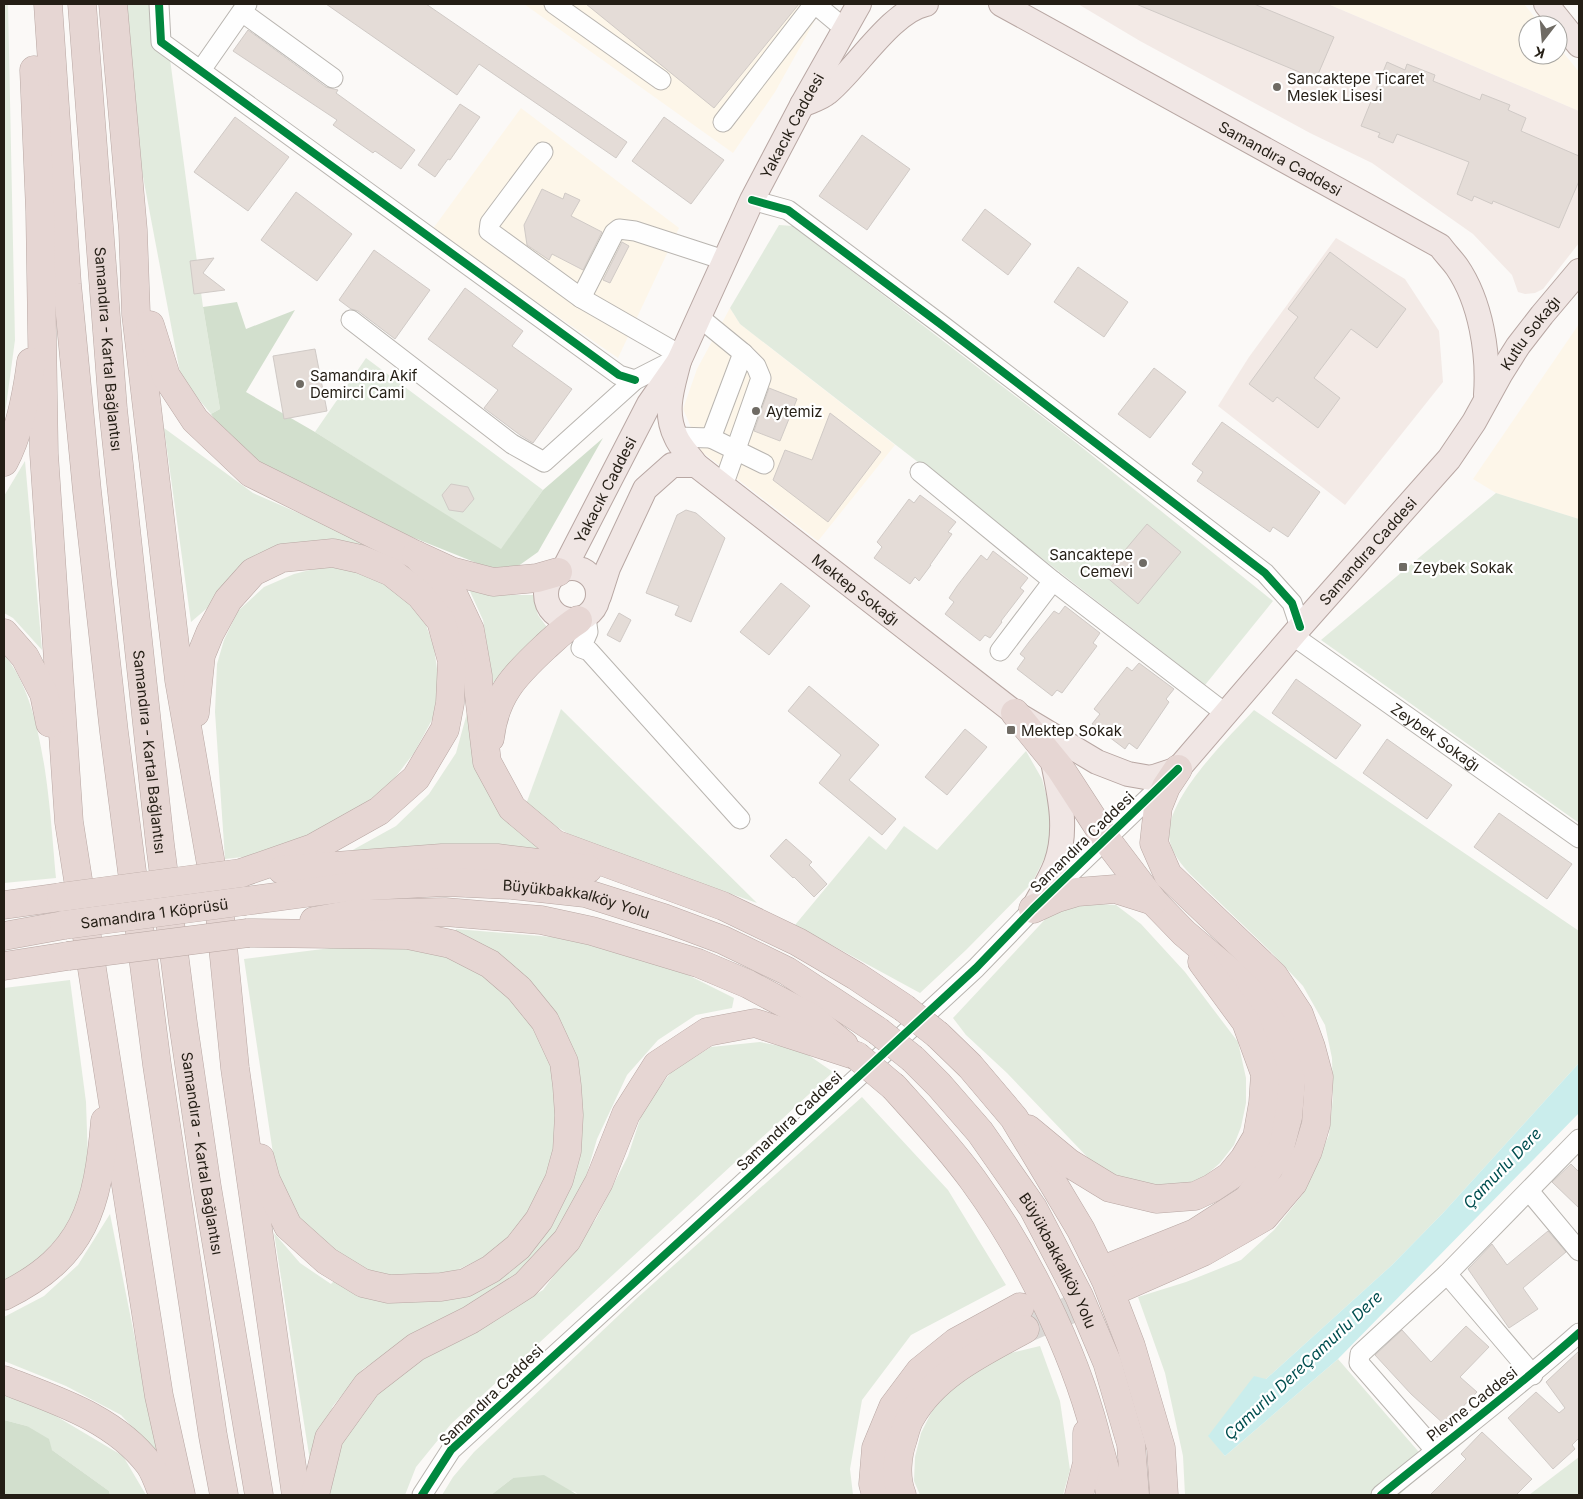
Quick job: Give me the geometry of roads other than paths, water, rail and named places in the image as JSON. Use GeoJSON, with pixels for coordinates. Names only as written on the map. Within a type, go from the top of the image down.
{"type":"FeatureCollection","features":[{"type":"Feature","properties":{"kind":"highway"},"geometry":{"type":"LineString","coordinates":[[32,4],[40,211],[44,454],[69,822]]}},
{"type":"Feature","properties":{"kind":"highway","name":"Samandıra - Kartal Bağlantısı"},"geometry":{"type":"LineString","coordinates":[[48,4],[67,284],[87,491],[114,732],[158,1075],[213,1436],[224,1495]]}},
{"type":"Feature","properties":{"kind":"highway","name":"Samandıra - Kartal Bağlantısı"},"geometry":{"type":"LineString","coordinates":[[82,4],[112,409],[160,844],[183,1023],[207,1187],[259,1495]]}},
{"type":"Feature","properties":{"kind":"highway"},"geometry":{"type":"LineString","coordinates":[[113,4],[133,230],[136,314],[179,680],[220,916],[235,1068],[296,1495]]}},
{"type":"Feature","properties":{"kind":"highway"},"geometry":{"type":"LineString","coordinates":[[4,462],[17,425],[30,373],[40,211]]}},
{"type":"Feature","properties":{"kind":"highway"},"geometry":{"type":"LineString","coordinates":[[133,230],[148,317],[166,376],[195,420],[251,473],[451,571],[493,582],[537,578],[561,571]]}},
{"type":"Feature","properties":{"kind":"highway"},"geometry":{"type":"LineString","coordinates":[[202,807],[194,722],[201,655],[210,633],[228,600],[253,572],[282,558],[333,553],[360,559],[391,572],[420,595],[441,621],[452,661],[450,703],[445,729],[416,778],[378,810],[313,848],[241,873]]}},
{"type":"Feature","properties":{"kind":"highway"},"geometry":{"type":"LineString","coordinates":[[416,555],[454,596],[470,630],[478,676],[487,762],[512,808],[555,844],[723,906],[798,942],[856,976],[904,1008],[938,1035],[970,1066],[1014,1118],[1081,1230],[1106,1281],[1131,1346],[1161,1448],[1164,1495]]}},
{"type":"Feature","properties":{"kind":"highway"},"geometry":{"type":"LineString","coordinates":[[487,762],[491,726],[499,700],[518,672],[567,626],[582,618]]}},
{"type":"Feature","properties":{"kind":"highway"},"geometry":{"type":"LineString","coordinates":[[4,633],[25,657],[44,694],[69,822],[159,1396],[181,1495]]}},
{"type":"Feature","properties":{"kind":"highway"},"geometry":{"type":"LineString","coordinates":[[1015,713],[1060,768],[1106,839],[1153,901],[1184,933],[1256,994],[1276,1025],[1292,1071],[1288,1117],[1278,1155],[1248,1199],[1196,1233],[1115,1277],[1203,1252],[1264,1217],[1293,1183],[1308,1151],[1316,1124],[1319,1077],[1299,1014],[1274,976],[1168,875],[1154,842],[1158,807],[1166,787],[1178,769]]}},
{"type":"Feature","properties":{"kind":"highway"},"geometry":{"type":"LineString","coordinates":[[4,905],[241,873],[423,859],[497,858],[580,867],[723,906]]}},
{"type":"Feature","properties":{"kind":"highway","name":"Büyükbakkalköy Yolu"},"geometry":{"type":"LineString","coordinates":[[245,901],[350,887],[445,882],[512,885],[585,893],[664,918],[723,940],[787,971],[878,1031],[912,1059],[939,1085],[985,1140],[1033,1208],[1079,1296],[1107,1362],[1131,1444],[1135,1495]]}},
{"type":"Feature","properties":{"kind":"highway"},"geometry":{"type":"LineString","coordinates":[[1033,909],[1057,898],[1077,892],[1115,889],[1153,901]]}},
{"type":"Feature","properties":{"kind":"highway"},"geometry":{"type":"LineString","coordinates":[[4,899],[61,897]]}},
{"type":"Feature","properties":{"kind":"highway","name":"Samandıra 1 Köprüsü"},"geometry":{"type":"LineString","coordinates":[[4,936],[64,925],[245,901]]}},
{"type":"Feature","properties":{"kind":"highway","name":"Büyükbakkalköy Yolu"},"geometry":{"type":"LineString","coordinates":[[248,933],[353,914],[445,912],[541,920],[592,931],[698,963],[748,984],[810,1017],[894,1087],[936,1134],[973,1180],[1011,1238],[1046,1305],[1087,1402],[1110,1495]]}},
{"type":"Feature","properties":{"kind":"highway"},"geometry":{"type":"LineString","coordinates":[[235,1068],[266,1180],[288,1226],[327,1261],[363,1283],[389,1289],[441,1287],[465,1283],[491,1269],[518,1247],[539,1220],[560,1180],[567,1152],[569,1115],[564,1062],[545,1021],[518,989],[490,964],[451,944],[408,935],[248,933]]}},
{"type":"Feature","properties":{"kind":"highway","name":"Samandıra 1 Köprüsü"},"geometry":{"type":"LineString","coordinates":[[4,966],[248,933]]}},
{"type":"Feature","properties":{"kind":"highway"},"geometry":{"type":"LineString","coordinates":[[1014,1118],[1069,1162],[1110,1188],[1156,1199],[1195,1196],[1230,1176],[1244,1159],[1257,1137],[1263,1103],[1265,1074],[1246,1022],[1210,973],[1184,933]]}},
{"type":"Feature","properties":{"kind":"highway"},"geometry":{"type":"LineString","coordinates":[[315,1495],[329,1438],[367,1385],[416,1347],[470,1320],[525,1285],[567,1240],[599,1182],[626,1114],[657,1066],[707,1032],[755,1023],[857,1056]]}},
{"type":"Feature","properties":{"kind":"highway"},"geometry":{"type":"LineString","coordinates":[[4,1296],[43,1273],[68,1250],[84,1223],[94,1200],[102,1164],[106,1112],[105,1055]]}},
{"type":"Feature","properties":{"kind":"highway"},"geometry":{"type":"LineString","coordinates":[[876,1495],[873,1484],[876,1448],[893,1407],[920,1371],[956,1342],[1023,1318],[930,1391],[910,1418],[899,1451],[898,1485],[902,1495]]}},
{"type":"Feature","properties":{"kind":"highway"},"geometry":{"type":"LineString","coordinates":[[4,1380],[97,1419],[132,1445],[150,1465],[163,1495]]}},
{"type":"Feature","properties":{"kind":"highway"},"geometry":{"type":"LineString","coordinates":[[1079,1495],[1086,1463],[1087,1402]]}},
{"type":"Feature","properties":{"kind":"main road","name":"Yakacık Caddesi"},"geometry":{"type":"LineString","coordinates":[[582,618],[569,621],[553,613],[548,605],[546,588],[550,580],[561,571],[649,404],[680,358],[700,318],[752,200],[802,105],[859,4]]}},
{"type":"Feature","properties":{"kind":"main road"},"geometry":{"type":"LineString","coordinates":[[802,105],[824,95],[843,79],[893,23],[920,5],[926,4]]}},
{"type":"Feature","properties":{"kind":"main road","name":"Samandıra Caddesi"},"geometry":{"type":"LineString","coordinates":[[1002,4],[1440,246],[1458,268],[1472,295],[1483,336],[1487,366],[1486,400],[1470,430],[1449,459],[1296,631],[1178,769]]}},
{"type":"Feature","properties":{"kind":"main road"},"geometry":{"type":"LineString","coordinates":[[1546,4],[1579,45]]}},
{"type":"Feature","properties":{"kind":"main road","name":"Kutlu Sokağı"},"geometry":{"type":"LineString","coordinates":[[1486,400],[1518,346],[1579,271]]}},
{"type":"Feature","properties":{"kind":"main road","name":"Yakacık Caddesi"},"geometry":{"type":"LineString","coordinates":[[680,358],[669,399],[669,418],[676,437],[696,465]]}},
{"type":"Feature","properties":{"kind":"main road"},"geometry":{"type":"LineString","coordinates":[[582,618],[593,611],[597,604],[608,568],[645,488],[672,465],[696,465]]}},
{"type":"Feature","properties":{"kind":"main road","name":"Mektep Sokağı"},"geometry":{"type":"LineString","coordinates":[[696,465],[1015,713],[1097,762],[1128,774],[1151,778],[1178,769]]}},
{"type":"Feature","properties":{"kind":"main road"},"geometry":{"type":"LineString","coordinates":[[561,571],[572,568],[581,569],[588,573],[598,587],[599,596]]}},
{"type":"Feature","properties":{"kind":"main road"},"geometry":{"type":"LineString","coordinates":[[1033,909],[1056,864],[1062,835],[1062,806],[1052,758]]}},
{"type":"Feature","properties":{"kind":"street"},"geometry":{"type":"LineString","coordinates":[[159,4],[161,42],[619,375],[635,380]]}},
{"type":"Feature","properties":{"kind":"street"},"geometry":{"type":"LineString","coordinates":[[554,4],[661,80]]}},
{"type":"Feature","properties":{"kind":"street"},"geometry":{"type":"LineString","coordinates":[[723,122],[815,4],[845,29]]}},
{"type":"Feature","properties":{"kind":"street"},"geometry":{"type":"LineString","coordinates":[[201,70],[244,8],[333,78]]}},
{"type":"Feature","properties":{"kind":"street"},"geometry":{"type":"LineString","coordinates":[[543,152],[490,223],[489,231],[581,298],[680,358]]}},
{"type":"Feature","properties":{"kind":"street"},"geometry":{"type":"LineString","coordinates":[[752,200],[788,210],[943,326],[1265,573],[1292,603],[1296,631]]}},
{"type":"Feature","properties":{"kind":"street"},"geometry":{"type":"LineString","coordinates":[[581,298],[614,234],[619,229],[635,231],[724,260]]}},
{"type":"Feature","properties":{"kind":"street"},"geometry":{"type":"LineString","coordinates":[[700,318],[743,353],[756,366],[761,378],[723,486]]}},
{"type":"Feature","properties":{"kind":"street"},"geometry":{"type":"LineString","coordinates":[[351,320],[512,444],[544,462],[635,380],[680,358]]}},
{"type":"Feature","properties":{"kind":"street"},"geometry":{"type":"LineString","coordinates":[[711,438],[743,353]]}},
{"type":"Feature","properties":{"kind":"street"},"geometry":{"type":"LineString","coordinates":[[676,437],[711,438],[764,464]]}},
{"type":"Feature","properties":{"kind":"street"},"geometry":{"type":"LineString","coordinates":[[920,472],[1054,581],[1226,713]]}},
{"type":"Feature","properties":{"kind":"street"},"geometry":{"type":"LineString","coordinates":[[1000,651],[1054,581]]}},
{"type":"Feature","properties":{"kind":"street"},"geometry":{"type":"LineString","coordinates":[[582,618],[588,632],[580,648],[589,651],[740,819]]}},
{"type":"Feature","properties":{"kind":"street","name":"Zeybek Sokağı"},"geometry":{"type":"LineString","coordinates":[[1296,631],[1579,838]]}},
{"type":"Feature","properties":{"kind":"street","name":"Samandıra Caddesi"},"geometry":{"type":"LineString","coordinates":[[422,1495],[451,1450],[976,968],[1033,909],[1178,769]]}},
{"type":"Feature","properties":{"kind":"street"},"geometry":{"type":"LineString","coordinates":[[1435,1450],[1359,1363],[1360,1354],[1446,1274],[1579,1139]]}},
{"type":"Feature","properties":{"kind":"street"},"geometry":{"type":"LineString","coordinates":[[1529,1191],[1579,1251]]}},
{"type":"Feature","properties":{"kind":"street"},"geometry":{"type":"LineString","coordinates":[[1446,1274],[1533,1375]]}},
{"type":"Feature","properties":{"kind":"street","name":"Plevne Caddesi"},"geometry":{"type":"LineString","coordinates":[[1381,1495],[1435,1450],[1533,1375],[1579,1333]]}},
{"type":"Feature","properties":{"kind":"water"},"geometry":{"type":"Polygon","coordinates":[[[1579,1063],[1579,1113],[1338,1359],[1225,1456],[1208,1436],[1254,1376],[1266,1379],[1392,1265],[1443,1213],[1579,1063]]]}},
{"type":"Feature","properties":{"kind":"tunnel"},"geometry":{"type":"LineString","coordinates":[[1025,1329],[1121,1288]]}},
{"type":"Feature","properties":{"kind":"place","name":"Sancaktepe Ticaret Meslek Lisesi"},"geometry":{"type":"Point","coordinates":[1277,87]}},
{"type":"Feature","properties":{"kind":"place","name":"Samandıra Akif Demirci Cami"},"geometry":{"type":"Point","coordinates":[300,384]}},
{"type":"Feature","properties":{"kind":"place","name":"Aytemiz"},"geometry":{"type":"Point","coordinates":[756,411]}},
{"type":"Feature","properties":{"kind":"place","name":"Sancaktepe Cemevi"},"geometry":{"type":"Point","coordinates":[1143,563]}},
{"type":"Feature","properties":{"kind":"place","name":"Zeybek Sokak"},"geometry":{"type":"Point","coordinates":[1403,567]}},
{"type":"Feature","properties":{"kind":"place","name":"Mektep Sokak"},"geometry":{"type":"Point","coordinates":[1011,730]}},
{"type":"Feature","properties":{"kind":"water label","name":"Çamurlu Dere"},"geometry":{"type":"Point","coordinates":[1502,1168]}},
{"type":"Feature","properties":{"kind":"water label","name":"Çamurlu DereÇamurlu Dere"},"geometry":{"type":"Point","coordinates":[1303,1365]}}]}
